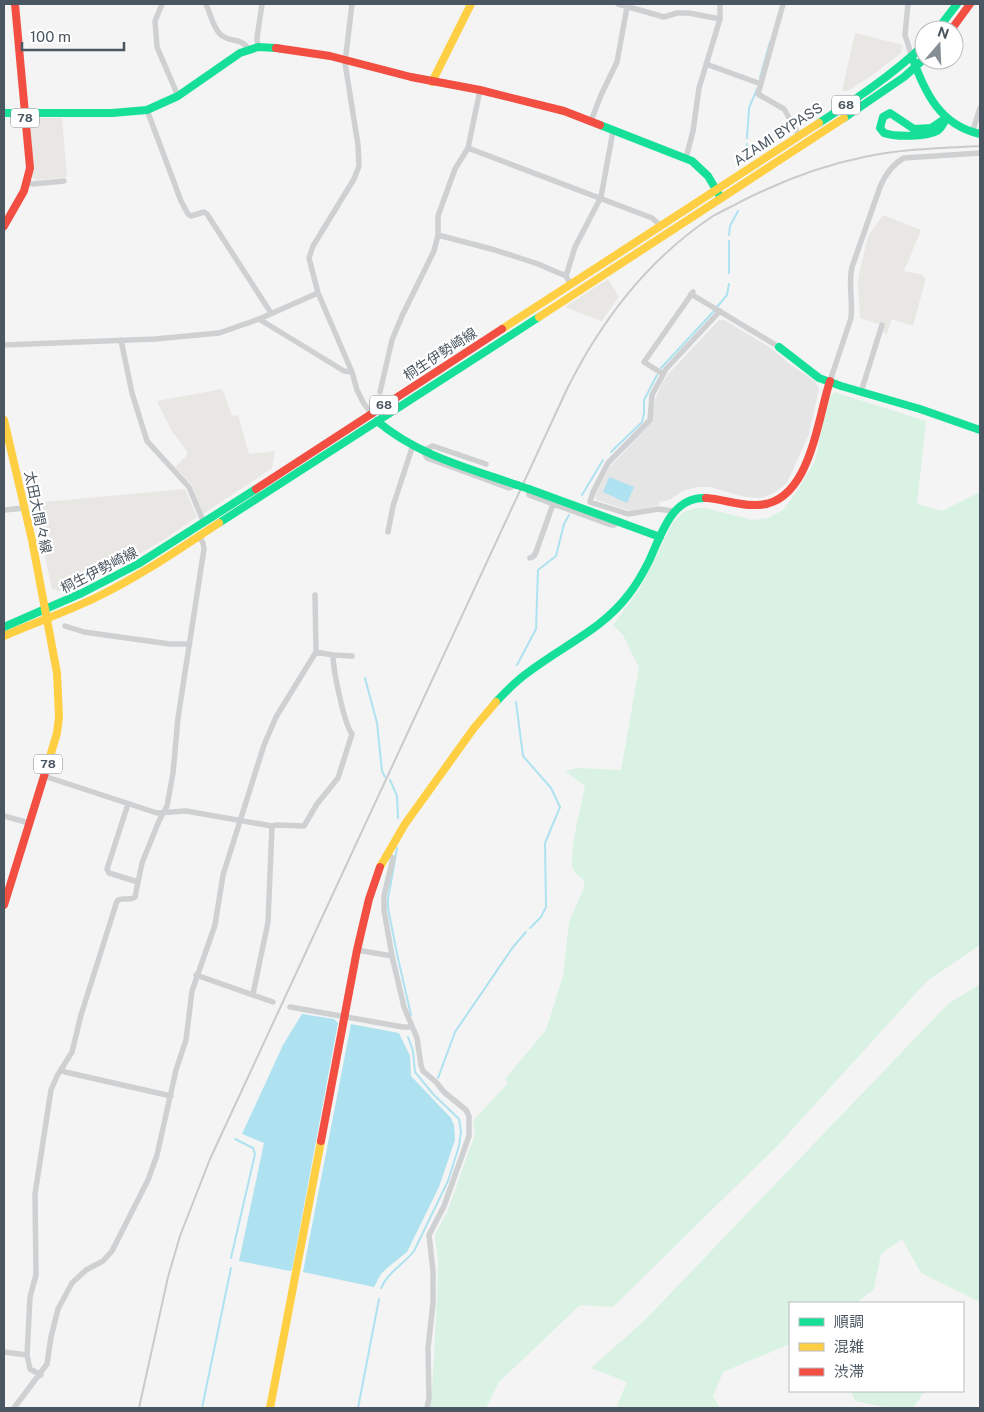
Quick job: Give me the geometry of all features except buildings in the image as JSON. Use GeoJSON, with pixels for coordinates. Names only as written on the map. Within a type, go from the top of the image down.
{"type":"FeatureCollection","features":[{"type":"Feature","properties":{"kind":"main road","name":"78"},"geometry":{"type":"LineString","coordinates":[[4,226],[22,197],[30,168],[15,4]]}},
{"type":"Feature","properties":{"kind":"main road"},"geometry":{"type":"LineString","coordinates":[[432,82],[471,4]]}},
{"type":"Feature","properties":{"kind":"main road"},"geometry":{"type":"LineString","coordinates":[[945,20],[957,4]]}},
{"type":"Feature","properties":{"kind":"main road"},"geometry":{"type":"LineString","coordinates":[[958,20],[970,4]]}},
{"type":"Feature","properties":{"kind":"main road"},"geometry":{"type":"LineString","coordinates":[[4,113],[112,113],[147,110],[178,96],[232,57],[248,49],[258,47],[295,50],[345,60],[432,82],[480,90],[564,111],[686,158],[704,171],[721,198]]}},
{"type":"Feature","properties":{"kind":"main road"},"geometry":{"type":"LineString","coordinates":[[912,57],[914,62]]}},
{"type":"Feature","properties":{"kind":"main road","name":"AZAMI BYPASS"},"geometry":{"type":"LineString","coordinates":[[716,189],[877,85],[912,57]]}},
{"type":"Feature","properties":{"kind":"main road","name":"AZAMI BYPASS"},"geometry":{"type":"LineString","coordinates":[[721,198],[874,99],[914,69]]}},
{"type":"Feature","properties":{"kind":"main road"},"geometry":{"type":"LineString","coordinates":[[917,70],[935,105],[946,118],[957,126],[976,133]]}},
{"type":"Feature","properties":{"kind":"main road"},"geometry":{"type":"LineString","coordinates":[[890,113],[914,129],[931,128],[946,118],[943,125],[934,133],[888,135],[881,131],[879,125],[881,118],[890,113]]}},
{"type":"Feature","properties":{"kind":"main road","name":"桐生伊勢崎線"},"geometry":{"type":"LineString","coordinates":[[4,636],[128,570],[204,523],[716,189]]}},
{"type":"Feature","properties":{"kind":"main road","name":"桐生伊勢崎線"},"geometry":{"type":"LineString","coordinates":[[4,627],[46,614],[60,614],[97,597],[139,574],[721,198]]}},
{"type":"Feature","properties":{"kind":"main road"},"geometry":{"type":"LineString","coordinates":[[779,347],[819,378],[913,406],[956,423],[980,430]]}},
{"type":"Feature","properties":{"kind":"main road"},"geometry":{"type":"LineString","coordinates":[[270,1408],[357,950],[372,887],[386,854],[477,724],[502,695],[526,674],[580,640],[612,614],[629,594],[640,577],[673,511],[684,502],[696,498],[710,498],[758,506],[774,503],[795,484],[813,440],[830,381]]}},
{"type":"Feature","properties":{"kind":"main road","name":"太田大間々線"},"geometry":{"type":"LineString","coordinates":[[4,420],[25,508],[59,679],[60,704],[57,733],[4,905]]}},
{"type":"Feature","properties":{"kind":"main road"},"geometry":{"type":"LineString","coordinates":[[377,421],[388,432],[423,451],[660,537]]}},
{"type":"Feature","properties":{"kind":"street"},"geometry":{"type":"LineString","coordinates":[[162,4],[155,21],[157,47],[178,96]]}},
{"type":"Feature","properties":{"kind":"street"},"geometry":{"type":"LineString","coordinates":[[206,4],[219,33],[243,43],[248,49]]}},
{"type":"Feature","properties":{"kind":"street"},"geometry":{"type":"LineString","coordinates":[[258,47],[257,38],[262,4]]}},
{"type":"Feature","properties":{"kind":"street"},"geometry":{"type":"LineString","coordinates":[[352,4],[345,69],[359,166],[354,179],[310,252],[309,262],[318,293],[364,404],[377,421]]}},
{"type":"Feature","properties":{"kind":"street"},"geometry":{"type":"LineString","coordinates":[[618,4],[666,17],[677,13],[690,13],[720,19]]}},
{"type":"Feature","properties":{"kind":"street"},"geometry":{"type":"LineString","coordinates":[[686,158],[693,131],[699,88],[720,19],[720,4]]}},
{"type":"Feature","properties":{"kind":"street"},"geometry":{"type":"LineString","coordinates":[[783,4],[758,94],[784,110],[799,135]]}},
{"type":"Feature","properties":{"kind":"street"},"geometry":{"type":"LineString","coordinates":[[908,4],[905,35],[912,57]]}},
{"type":"Feature","properties":{"kind":"street"},"geometry":{"type":"LineString","coordinates":[[591,121],[616,62],[627,7]]}},
{"type":"Feature","properties":{"kind":"street"},"geometry":{"type":"LineString","coordinates":[[706,64],[761,84]]}},
{"type":"Feature","properties":{"kind":"street"},"geometry":{"type":"LineString","coordinates":[[380,392],[392,340],[434,250],[438,235],[438,216],[455,169],[468,148],[480,90]]}},
{"type":"Feature","properties":{"kind":"street"},"geometry":{"type":"LineString","coordinates":[[976,133],[980,108]]}},
{"type":"Feature","properties":{"kind":"street"},"geometry":{"type":"LineString","coordinates":[[147,110],[181,201],[188,214],[192,216],[204,212],[207,214],[271,314]]}},
{"type":"Feature","properties":{"kind":"street"},"geometry":{"type":"LineString","coordinates":[[566,276],[575,247],[601,197],[614,131]]}},
{"type":"Feature","properties":{"kind":"street"},"geometry":{"type":"LineString","coordinates":[[468,148],[601,197],[652,218],[660,226]]}},
{"type":"Feature","properties":{"kind":"street"},"geometry":{"type":"LineString","coordinates":[[830,381],[851,318],[850,280],[852,267],[880,186],[887,175],[904,158],[980,153]]}},
{"type":"Feature","properties":{"kind":"street"},"geometry":{"type":"LineString","coordinates":[[27,182],[32,184],[64,180]]}},
{"type":"Feature","properties":{"kind":"street"},"geometry":{"type":"LineString","coordinates":[[438,235],[522,258],[566,276],[571,285]]}},
{"type":"Feature","properties":{"kind":"street"},"geometry":{"type":"LineString","coordinates":[[4,345],[184,337],[218,332],[259,319],[318,293]]}},
{"type":"Feature","properties":{"kind":"street"},"geometry":{"type":"LineString","coordinates":[[663,374],[644,362],[692,293],[779,347]]}},
{"type":"Feature","properties":{"kind":"street"},"geometry":{"type":"LineString","coordinates":[[673,511],[658,509],[628,514],[590,502],[608,463],[650,420],[652,396],[663,374],[720,311]]}},
{"type":"Feature","properties":{"kind":"street"},"geometry":{"type":"LineString","coordinates":[[259,319],[344,371],[352,372]]}},
{"type":"Feature","properties":{"kind":"street"},"geometry":{"type":"LineString","coordinates":[[861,392],[882,325]]}},
{"type":"Feature","properties":{"kind":"street"},"geometry":{"type":"LineString","coordinates":[[121,340],[132,394],[147,441],[189,487],[204,523]]}},
{"type":"Feature","properties":{"kind":"street"},"geometry":{"type":"LineString","coordinates":[[388,532],[393,506],[414,445]]}},
{"type":"Feature","properties":{"kind":"street"},"geometry":{"type":"LineString","coordinates":[[423,451],[433,446],[486,464]]}},
{"type":"Feature","properties":{"kind":"street"},"geometry":{"type":"LineString","coordinates":[[529,490],[529,495],[611,525],[614,526],[619,522]]}},
{"type":"Feature","properties":{"kind":"street"},"geometry":{"type":"LineString","coordinates":[[530,558],[536,552],[552,504]]}},
{"type":"Feature","properties":{"kind":"street"},"geometry":{"type":"LineString","coordinates":[[4,510],[25,508]]}},
{"type":"Feature","properties":{"kind":"street"},"geometry":{"type":"LineString","coordinates":[[41,1375],[30,1369],[27,1354],[30,1297],[36,1274],[35,1194],[51,1090],[54,1081],[72,1052],[81,1015],[117,901],[121,898],[131,899],[134,897],[142,863],[167,806],[174,773],[178,718],[204,547],[199,536]]}},
{"type":"Feature","properties":{"kind":"street"},"geometry":{"type":"LineString","coordinates":[[14,1408],[48,1364],[55,1322],[64,1297],[72,1283],[80,1274],[103,1261],[112,1251],[148,1180],[156,1155],[176,1070],[186,1040],[192,991],[196,975],[215,925],[220,886],[264,745],[276,717],[316,652],[315,595]]}},
{"type":"Feature","properties":{"kind":"street"},"geometry":{"type":"LineString","coordinates":[[64,626],[84,632],[170,644],[189,644]]}},
{"type":"Feature","properties":{"kind":"street"},"geometry":{"type":"LineString","coordinates":[[316,652],[333,656],[352,656]]}},
{"type":"Feature","properties":{"kind":"street"},"geometry":{"type":"LineString","coordinates":[[44,776],[157,813],[186,811],[240,822],[272,826],[304,826],[317,804],[340,773],[352,734],[345,716],[333,656]]}},
{"type":"Feature","properties":{"kind":"street"},"geometry":{"type":"LineString","coordinates":[[128,804],[107,869],[109,873],[138,882]]}},
{"type":"Feature","properties":{"kind":"street"},"geometry":{"type":"LineString","coordinates":[[4,816],[29,823]]}},
{"type":"Feature","properties":{"kind":"street"},"geometry":{"type":"LineString","coordinates":[[252,994],[268,922],[272,826]]}},
{"type":"Feature","properties":{"kind":"street"},"geometry":{"type":"LineString","coordinates":[[386,854],[393,858],[383,904],[404,1008],[417,1038],[422,1069],[444,1092],[466,1110],[469,1116],[469,1136],[444,1206],[429,1235],[433,1271],[433,1303],[428,1348],[427,1408]]}},
{"type":"Feature","properties":{"kind":"street"},"geometry":{"type":"LineString","coordinates":[[357,950],[392,956]]}},
{"type":"Feature","properties":{"kind":"street"},"geometry":{"type":"LineString","coordinates":[[196,975],[273,1002]]}},
{"type":"Feature","properties":{"kind":"street"},"geometry":{"type":"LineString","coordinates":[[290,1007],[403,1028],[412,1027]]}},
{"type":"Feature","properties":{"kind":"street"},"geometry":{"type":"LineString","coordinates":[[61,1070],[171,1096]]}},
{"type":"Feature","properties":{"kind":"street"},"geometry":{"type":"LineString","coordinates":[[4,1352],[27,1354]]}},
{"type":"Feature","properties":{"kind":"shaded area"},"geometry":{"type":"Polygon","coordinates":[[[855,33],[903,45],[903,47],[901,53],[875,73],[848,91],[842,91],[855,33]]]}},
{"type":"Feature","properties":{"kind":"shaded area"},"geometry":{"type":"Polygon","coordinates":[[[32,118],[62,118],[67,177],[36,180],[32,177],[30,121],[32,118]]]}},
{"type":"Feature","properties":{"kind":"shaded area"},"geometry":{"type":"Polygon","coordinates":[[[883,215],[921,230],[904,271],[924,275],[923,277],[926,278],[913,326],[892,319],[887,334],[883,332],[884,326],[860,318],[858,284],[868,236],[883,215]]]}},
{"type":"Feature","properties":{"kind":"shaded area"},"geometry":{"type":"Polygon","coordinates":[[[608,279],[619,297],[601,322],[565,307],[608,279]]]}},
{"type":"Feature","properties":{"kind":"shaded area"},"geometry":{"type":"Polygon","coordinates":[[[719,320],[724,320],[768,346],[791,365],[815,381],[819,389],[809,434],[787,483],[774,493],[762,498],[740,496],[711,487],[697,487],[683,491],[669,500],[659,502],[659,505],[631,511],[596,500],[595,494],[609,468],[652,422],[655,400],[662,383],[719,320]]]}},
{"type":"Feature","properties":{"kind":"shaded area"},"geometry":{"type":"Polygon","coordinates":[[[222,389],[232,416],[238,415],[249,454],[275,451],[272,468],[203,514],[192,485],[175,467],[187,455],[187,451],[171,430],[157,401],[222,389]]]}},
{"type":"Feature","properties":{"kind":"shaded area"},"geometry":{"type":"Polygon","coordinates":[[[185,489],[197,517],[165,539],[114,568],[61,592],[52,589],[33,503],[185,489]]]}},
{"type":"Feature","properties":{"kind":"green space"},"geometry":{"type":"Polygon","coordinates":[[[834,392],[926,421],[917,504],[942,511],[980,492],[980,945],[927,981],[778,1145],[613,1307],[580,1305],[499,1382],[486,1408],[429,1408],[433,1377],[437,1299],[438,1260],[436,1232],[447,1213],[475,1135],[473,1121],[508,1083],[505,1079],[546,1030],[563,976],[569,922],[584,888],[584,880],[573,869],[572,853],[585,786],[565,771],[579,768],[621,770],[639,668],[623,635],[613,625],[639,590],[673,522],[684,512],[696,508],[705,508],[753,520],[768,518],[783,510],[815,461],[828,398],[834,392]]]}},
{"type":"Feature","properties":{"kind":"green space"},"geometry":{"type":"Polygon","coordinates":[[[980,984],[980,1302],[921,1273],[902,1239],[881,1254],[874,1289],[857,1302],[789,1302],[789,1344],[723,1372],[713,1396],[720,1408],[616,1408],[627,1382],[591,1368],[644,1321],[948,1004],[980,984]]]}},
{"type":"Feature","properties":{"kind":"green space"},"geometry":{"type":"Polygon","coordinates":[[[851,1392],[924,1392],[913,1408],[890,1408],[855,1401],[851,1392]]]}},
{"type":"Feature","properties":{"kind":"water"},"geometry":{"type":"Polygon","coordinates":[[[609,477],[634,487],[627,503],[603,492],[609,477]]]}},
{"type":"Feature","properties":{"kind":"water"},"geometry":{"type":"Polygon","coordinates":[[[302,1014],[334,1019],[338,1023],[292,1270],[290,1271],[239,1261],[264,1143],[242,1134],[283,1045],[302,1014]]]}},
{"type":"Feature","properties":{"kind":"water"},"geometry":{"type":"Polygon","coordinates":[[[351,1024],[399,1033],[410,1056],[411,1076],[451,1118],[454,1125],[455,1140],[439,1187],[409,1248],[407,1252],[381,1274],[374,1287],[303,1272],[351,1024]]]}},
{"type":"Feature","properties":{"kind":"waterway"},"geometry":{"type":"LineString","coordinates":[[760,78],[770,42]]}},
{"type":"Feature","properties":{"kind":"waterway"},"geometry":{"type":"LineString","coordinates":[[747,138],[749,108],[757,89]]}},
{"type":"Feature","properties":{"kind":"waterway"},"geometry":{"type":"LineString","coordinates":[[746,150],[747,144]]}},
{"type":"Feature","properties":{"kind":"waterway"},"geometry":{"type":"LineString","coordinates":[[729,235],[730,226],[738,211]]}},
{"type":"Feature","properties":{"kind":"waterway"},"geometry":{"type":"LineString","coordinates":[[729,241],[729,273]]}},
{"type":"Feature","properties":{"kind":"waterway"},"geometry":{"type":"LineString","coordinates":[[717,307],[727,295],[729,284]]}},
{"type":"Feature","properties":{"kind":"waterway"},"geometry":{"type":"LineString","coordinates":[[661,368],[714,311]]}},
{"type":"Feature","properties":{"kind":"waterway"},"geometry":{"type":"LineString","coordinates":[[611,452],[642,422],[644,400],[657,375]]}},
{"type":"Feature","properties":{"kind":"waterway"},"geometry":{"type":"LineString","coordinates":[[582,495],[603,460]]}},
{"type":"Feature","properties":{"kind":"waterway"},"geometry":{"type":"LineString","coordinates":[[517,665],[536,629],[538,570],[556,556],[564,524],[569,515]]}},
{"type":"Feature","properties":{"kind":"waterway"},"geometry":{"type":"LineString","coordinates":[[365,678],[377,723],[382,771],[385,777]]}},
{"type":"Feature","properties":{"kind":"waterway"},"geometry":{"type":"LineString","coordinates":[[516,702],[523,756],[551,788],[560,807],[545,843],[546,907],[541,917],[530,928]]}},
{"type":"Feature","properties":{"kind":"waterway"},"geometry":{"type":"LineString","coordinates":[[390,780],[397,796],[398,818]]}},
{"type":"Feature","properties":{"kind":"waterway"},"geometry":{"type":"LineString","coordinates":[[397,848],[388,908],[411,1015]]}},
{"type":"Feature","properties":{"kind":"waterway"},"geometry":{"type":"LineString","coordinates":[[438,1078],[455,1032],[513,947],[526,932]]}},
{"type":"Feature","properties":{"kind":"waterway"},"geometry":{"type":"LineString","coordinates":[[381,1288],[388,1277],[414,1251],[448,1181],[459,1146],[461,1131],[459,1119],[433,1094],[415,1072],[413,1051],[408,1037]]}},
{"type":"Feature","properties":{"kind":"waterway"},"geometry":{"type":"LineString","coordinates":[[231,1258],[255,1154],[253,1148],[235,1139]]}},
{"type":"Feature","properties":{"kind":"waterway"},"geometry":{"type":"LineString","coordinates":[[202,1408],[231,1268]]}},
{"type":"Feature","properties":{"kind":"waterway"},"geometry":{"type":"LineString","coordinates":[[358,1408],[379,1299]]}},
{"type":"Feature","properties":{"kind":"railway"},"geometry":{"type":"LineString","coordinates":[[139,1408],[168,1277],[180,1236],[210,1159],[568,387],[587,352],[606,323],[647,272],[678,242],[713,216],[755,195],[785,181],[816,170],[864,157],[936,148],[980,146]]}},
{"type":"Feature","properties":{"kind":"traffic: fast"},"geometry":{"type":"LineString","coordinates":[[945,20],[957,4]]}},
{"type":"Feature","properties":{"kind":"traffic: fast"},"geometry":{"type":"LineString","coordinates":[[4,113],[112,113],[147,110],[178,96],[240,53],[258,47],[276,48]]}},
{"type":"Feature","properties":{"kind":"traffic: fast"},"geometry":{"type":"LineString","coordinates":[[819,123],[860,96],[914,54]]}},
{"type":"Feature","properties":{"kind":"traffic: fast"},"geometry":{"type":"LineString","coordinates":[[912,57],[922,83],[936,106],[954,123],[966,130],[980,134]]}},
{"type":"Feature","properties":{"kind":"traffic: fast"},"geometry":{"type":"LineString","coordinates":[[844,118],[904,77],[914,68]]}},
{"type":"Feature","properties":{"kind":"traffic: fast"},"geometry":{"type":"LineString","coordinates":[[890,113],[914,129],[931,128],[946,118],[944,124],[933,133],[911,136],[895,135],[884,133],[880,128],[883,117],[890,113]]}},
{"type":"Feature","properties":{"kind":"traffic: fast"},"geometry":{"type":"LineString","coordinates":[[600,125],[692,161],[708,176],[721,198]]}},
{"type":"Feature","properties":{"kind":"traffic: fast"},"geometry":{"type":"LineString","coordinates":[[219,523],[539,317]]}},
{"type":"Feature","properties":{"kind":"traffic: fast"},"geometry":{"type":"LineString","coordinates":[[779,347],[819,378],[920,409],[980,430]]}},
{"type":"Feature","properties":{"kind":"traffic: fast"},"geometry":{"type":"LineString","coordinates":[[377,421],[392,433],[426,452],[517,485]]}},
{"type":"Feature","properties":{"kind":"traffic: fast"},"geometry":{"type":"LineString","coordinates":[[517,485],[529,489]]}},
{"type":"Feature","properties":{"kind":"traffic: fast"},"geometry":{"type":"LineString","coordinates":[[4,627],[82,593],[138,564],[256,489]]}},
{"type":"Feature","properties":{"kind":"traffic: fast"},"geometry":{"type":"LineString","coordinates":[[529,489],[660,537]]}},
{"type":"Feature","properties":{"kind":"traffic: fast"},"geometry":{"type":"LineString","coordinates":[[496,702],[525,674],[595,627],[619,606],[640,578],[663,530],[676,510],[684,503],[694,499],[706,498]]}},
{"type":"Feature","properties":{"kind":"traffic: slow"},"geometry":{"type":"LineString","coordinates":[[432,82],[471,4]]}},
{"type":"Feature","properties":{"kind":"traffic: slow"},"geometry":{"type":"LineString","coordinates":[[539,317],[844,118]]}},
{"type":"Feature","properties":{"kind":"traffic: slow"},"geometry":{"type":"LineString","coordinates":[[502,329],[819,123]]}},
{"type":"Feature","properties":{"kind":"traffic: slow"},"geometry":{"type":"LineString","coordinates":[[4,420],[32,540],[57,673],[59,717],[57,733],[49,760]]}},
{"type":"Feature","properties":{"kind":"traffic: slow"},"geometry":{"type":"LineString","coordinates":[[4,636],[73,608],[111,590],[219,523]]}},
{"type":"Feature","properties":{"kind":"traffic: slow"},"geometry":{"type":"LineString","coordinates":[[380,867],[405,824],[474,728],[496,702]]}},
{"type":"Feature","properties":{"kind":"traffic: slow"},"geometry":{"type":"LineString","coordinates":[[270,1408],[321,1141]]}},
{"type":"Feature","properties":{"kind":"traffic: jam"},"geometry":{"type":"LineString","coordinates":[[4,226],[24,191],[30,168],[15,4]]}},
{"type":"Feature","properties":{"kind":"traffic: jam"},"geometry":{"type":"LineString","coordinates":[[958,20],[970,4]]}},
{"type":"Feature","properties":{"kind":"traffic: jam"},"geometry":{"type":"LineString","coordinates":[[276,48],[330,56],[411,77],[480,90],[564,111],[600,125]]}},
{"type":"Feature","properties":{"kind":"traffic: jam"},"geometry":{"type":"LineString","coordinates":[[256,489],[502,329]]}},
{"type":"Feature","properties":{"kind":"traffic: jam"},"geometry":{"type":"LineString","coordinates":[[706,498],[756,505],[774,501],[789,491],[800,476],[808,458],[830,381]]}},
{"type":"Feature","properties":{"kind":"traffic: jam"},"geometry":{"type":"LineString","coordinates":[[4,905],[49,760]]}},
{"type":"Feature","properties":{"kind":"traffic: jam"},"geometry":{"type":"LineString","coordinates":[[321,1141],[357,950],[369,899],[380,867]]}}]}
